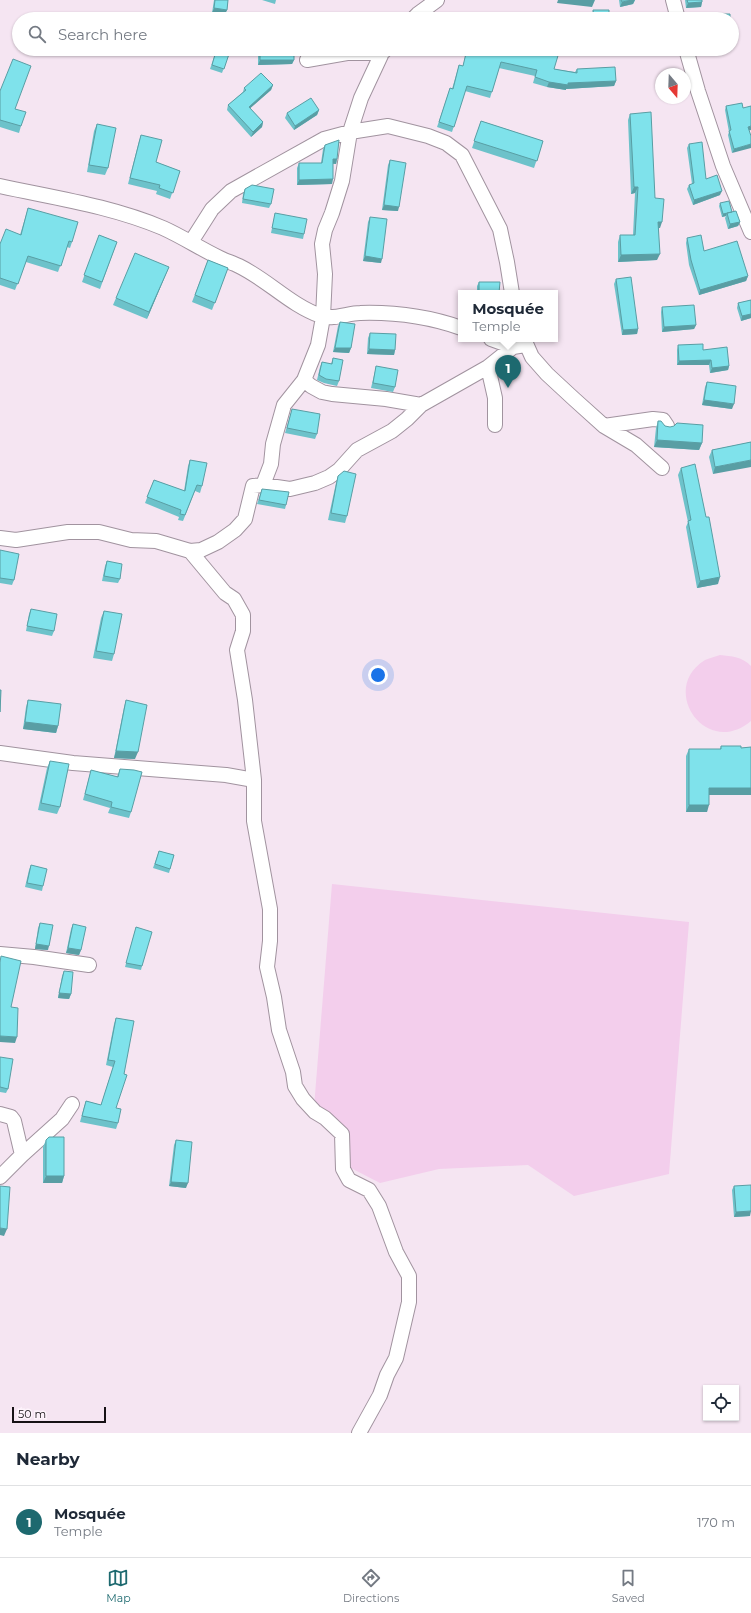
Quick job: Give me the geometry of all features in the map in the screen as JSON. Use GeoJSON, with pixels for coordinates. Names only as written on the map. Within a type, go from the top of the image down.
{"type":"FeatureCollection","features":[{"type":"Feature","properties":{"kind":"street"},"geometry":{"type":"LineString","coordinates":[[422,12],[437,0]]}},
{"type":"Feature","properties":{"kind":"street"},"geometry":{"type":"LineString","coordinates":[[672,0],[676,12]]}},
{"type":"Feature","properties":{"kind":"street"},"geometry":{"type":"LineString","coordinates":[[307,60],[334,56]]}},
{"type":"Feature","properties":{"kind":"street"},"geometry":{"type":"LineString","coordinates":[[263,485],[271,464],[273,444],[284,405],[304,380],[318,345],[323,317],[325,274],[322,244],[325,230],[342,181],[350,132],[361,98],[382,56]]}},
{"type":"Feature","properties":{"kind":"street"},"geometry":{"type":"LineString","coordinates":[[688,56],[723,166],[751,232]]}},
{"type":"Feature","properties":{"kind":"street"},"geometry":{"type":"LineString","coordinates":[[191,242],[212,209],[231,191],[324,139],[350,132],[388,126],[428,136],[446,143],[462,155],[500,229],[511,290]]}},
{"type":"Feature","properties":{"kind":"street"},"geometry":{"type":"LineString","coordinates":[[0,186],[95,206],[163,228],[219,257],[241,266],[303,308],[323,317],[359,312],[382,313],[409,316],[458,327]]}},
{"type":"Feature","properties":{"kind":"street"},"geometry":{"type":"LineString","coordinates":[[509,342],[521,344],[547,374],[604,426],[636,445],[662,468]]}},
{"type":"Feature","properties":{"kind":"street"},"geometry":{"type":"LineString","coordinates":[[0,538],[16,540],[68,532],[99,532],[131,540],[156,541],[190,551],[201,550],[218,542],[235,530],[245,519],[253,486],[263,485],[290,489],[315,483],[329,477],[339,470],[357,450],[392,431],[421,405],[488,367],[521,344]]}},
{"type":"Feature","properties":{"kind":"street"},"geometry":{"type":"LineString","coordinates":[[488,367],[495,398],[495,425]]}},
{"type":"Feature","properties":{"kind":"street"},"geometry":{"type":"LineString","coordinates":[[304,380],[322,392],[386,399],[421,405]]}},
{"type":"Feature","properties":{"kind":"street"},"geometry":{"type":"LineString","coordinates":[[604,426],[653,419],[663,420],[667,426]]}},
{"type":"Feature","properties":{"kind":"street"},"geometry":{"type":"LineString","coordinates":[[190,551],[225,593],[234,599],[243,615],[243,631],[237,650],[245,700],[254,780],[254,821],[270,909],[270,941],[267,967],[274,997],[279,1030],[293,1072],[295,1086],[303,1099],[315,1112],[325,1118],[342,1134],[343,1169],[349,1180],[369,1190],[379,1206],[396,1252],[410,1276],[409,1302],[396,1358],[387,1375],[380,1395],[359,1433]]}},
{"type":"Feature","properties":{"kind":"street"},"geometry":{"type":"LineString","coordinates":[[0,753],[73,763],[226,775],[254,780]]}},
{"type":"Feature","properties":{"kind":"street"},"geometry":{"type":"LineString","coordinates":[[0,954],[34,957],[89,966]]}},
{"type":"Feature","properties":{"kind":"street"},"geometry":{"type":"LineString","coordinates":[[0,1177],[62,1119],[72,1104]]}},
{"type":"Feature","properties":{"kind":"street"},"geometry":{"type":"LineString","coordinates":[[0,1114],[11,1117],[14,1121],[22,1155]]}},
{"type":"Feature","properties":{"kind":"shaded area"},"geometry":{"type":"Polygon","coordinates":[[[720,655],[741,659],[751,666],[751,721],[734,730],[718,732],[704,726],[694,716],[687,702],[686,687],[692,673],[705,660],[720,655]]]}},
{"type":"Feature","properties":{"kind":"shaded area"},"geometry":{"type":"Polygon","coordinates":[[[332,884],[689,922],[669,1174],[574,1196],[528,1165],[439,1169],[380,1183],[345,1165],[346,1134],[314,1107],[332,884]]]}},
{"type":"Feature","properties":{"kind":"building"},"geometry":{"type":"Polygon","coordinates":[[[215,0],[228,0],[227,10],[214,8],[215,0]]]}},
{"type":"Feature","properties":{"kind":"building"},"geometry":{"type":"Polygon","coordinates":[[[621,0],[632,0],[622,2],[621,0]]]}},
{"type":"Feature","properties":{"kind":"building"},"geometry":{"type":"Polygon","coordinates":[[[687,0],[702,0],[702,2],[688,3],[687,0]]]}},
{"type":"Feature","properties":{"kind":"building"},"geometry":{"type":"Polygon","coordinates":[[[593,10],[609,10],[609,12],[593,12],[593,10]]]}},
{"type":"Feature","properties":{"kind":"building"},"geometry":{"type":"Polygon","coordinates":[[[215,56],[228,56],[224,69],[212,65],[215,56]]]}},
{"type":"Feature","properties":{"kind":"building"},"geometry":{"type":"Polygon","coordinates":[[[260,56],[294,56],[294,60],[260,60],[260,56]]]}},
{"type":"Feature","properties":{"kind":"building"},"geometry":{"type":"Polygon","coordinates":[[[465,56],[558,56],[554,69],[577,73],[577,69],[615,67],[616,81],[568,83],[568,85],[549,82],[535,77],[537,70],[501,62],[492,92],[467,86],[454,127],[439,122],[450,88],[453,89],[459,65],[463,66],[465,56]]]}},
{"type":"Feature","properties":{"kind":"building"},"geometry":{"type":"Polygon","coordinates":[[[13,59],[31,66],[15,109],[26,112],[21,126],[0,120],[0,91],[13,59]]]}},
{"type":"Feature","properties":{"kind":"building"},"geometry":{"type":"Polygon","coordinates":[[[261,73],[273,85],[249,107],[263,122],[253,132],[228,105],[246,90],[244,88],[261,73]]]}},
{"type":"Feature","properties":{"kind":"building"},"geometry":{"type":"Polygon","coordinates":[[[311,98],[319,110],[295,126],[287,113],[311,98]]]}},
{"type":"Feature","properties":{"kind":"building"},"geometry":{"type":"Polygon","coordinates":[[[742,103],[743,108],[751,106],[751,126],[748,127],[751,136],[751,144],[734,149],[729,131],[731,130],[726,106],[742,103]]]}},
{"type":"Feature","properties":{"kind":"building"},"geometry":{"type":"Polygon","coordinates":[[[651,112],[655,198],[664,199],[662,222],[658,222],[660,254],[621,255],[620,235],[635,235],[638,187],[634,187],[630,114],[651,112]]]}},
{"type":"Feature","properties":{"kind":"building"},"geometry":{"type":"Polygon","coordinates":[[[481,121],[543,141],[537,161],[474,141],[481,121]]]}},
{"type":"Feature","properties":{"kind":"building"},"geometry":{"type":"Polygon","coordinates":[[[97,124],[116,128],[108,168],[89,165],[97,124]]]}},
{"type":"Feature","properties":{"kind":"building"},"geometry":{"type":"Polygon","coordinates":[[[141,135],[162,140],[156,162],[180,171],[173,193],[159,188],[160,185],[130,178],[141,135]]]}},
{"type":"Feature","properties":{"kind":"building"},"geometry":{"type":"Polygon","coordinates":[[[339,140],[337,159],[333,159],[333,179],[299,180],[299,163],[322,163],[325,145],[339,140]]]}},
{"type":"Feature","properties":{"kind":"building"},"geometry":{"type":"Polygon","coordinates":[[[702,142],[706,179],[717,175],[722,191],[694,200],[689,185],[694,183],[689,144],[702,142]]]}},
{"type":"Feature","properties":{"kind":"building"},"geometry":{"type":"Polygon","coordinates":[[[390,160],[406,163],[399,207],[384,205],[390,160]]]}},
{"type":"Feature","properties":{"kind":"building"},"geometry":{"type":"Polygon","coordinates":[[[252,185],[274,189],[271,204],[243,199],[245,189],[252,185]]]}},
{"type":"Feature","properties":{"kind":"building"},"geometry":{"type":"Polygon","coordinates":[[[729,201],[732,212],[723,214],[720,203],[729,201]]]}},
{"type":"Feature","properties":{"kind":"building"},"geometry":{"type":"Polygon","coordinates":[[[28,208],[78,222],[72,242],[69,241],[61,266],[28,256],[18,284],[0,278],[0,244],[6,229],[21,235],[28,208]]]}},
{"type":"Feature","properties":{"kind":"building"},"geometry":{"type":"Polygon","coordinates":[[[736,211],[740,222],[730,224],[727,213],[736,211]]]}},
{"type":"Feature","properties":{"kind":"building"},"geometry":{"type":"Polygon","coordinates":[[[275,213],[307,219],[304,234],[272,228],[275,213]]]}},
{"type":"Feature","properties":{"kind":"building"},"geometry":{"type":"Polygon","coordinates":[[[370,217],[387,219],[382,259],[365,256],[370,217]]]}},
{"type":"Feature","properties":{"kind":"building"},"geometry":{"type":"Polygon","coordinates":[[[99,235],[117,242],[102,282],[84,275],[99,235]]]}},
{"type":"Feature","properties":{"kind":"building"},"geometry":{"type":"Polygon","coordinates":[[[701,235],[704,251],[737,241],[748,276],[700,290],[691,260],[687,238],[701,235]]]}},
{"type":"Feature","properties":{"kind":"building"},"geometry":{"type":"Polygon","coordinates":[[[135,253],[169,267],[149,312],[116,298],[135,253]]]}},
{"type":"Feature","properties":{"kind":"building"},"geometry":{"type":"Polygon","coordinates":[[[208,260],[228,268],[215,303],[195,295],[208,260]]]}},
{"type":"Feature","properties":{"kind":"building"},"geometry":{"type":"Polygon","coordinates":[[[631,277],[638,329],[623,330],[616,279],[631,277]]]}},
{"type":"Feature","properties":{"kind":"building"},"geometry":{"type":"Polygon","coordinates":[[[479,282],[500,282],[499,290],[479,290],[479,282]]]}},
{"type":"Feature","properties":{"kind":"building"},"geometry":{"type":"Polygon","coordinates":[[[751,300],[751,314],[742,316],[738,303],[751,300]]]}},
{"type":"Feature","properties":{"kind":"building"},"geometry":{"type":"Polygon","coordinates":[[[694,305],[696,325],[664,327],[662,307],[694,305]]]}},
{"type":"Feature","properties":{"kind":"building"},"geometry":{"type":"Polygon","coordinates":[[[340,322],[355,324],[351,348],[335,348],[340,322]]]}},
{"type":"Feature","properties":{"kind":"building"},"geometry":{"type":"Polygon","coordinates":[[[370,333],[396,334],[395,350],[369,349],[370,333]]]}},
{"type":"Feature","properties":{"kind":"building"},"geometry":{"type":"Polygon","coordinates":[[[703,344],[703,350],[727,347],[729,366],[712,368],[711,360],[679,361],[678,345],[703,344]]]}},
{"type":"Feature","properties":{"kind":"building"},"geometry":{"type":"Polygon","coordinates":[[[333,358],[343,360],[339,381],[326,379],[319,375],[322,362],[332,364],[333,358]]]}},
{"type":"Feature","properties":{"kind":"building"},"geometry":{"type":"Polygon","coordinates":[[[376,366],[398,370],[395,387],[373,383],[376,366]]]}},
{"type":"Feature","properties":{"kind":"building"},"geometry":{"type":"Polygon","coordinates":[[[707,382],[736,386],[734,404],[704,400],[707,382]]]}},
{"type":"Feature","properties":{"kind":"building"},"geometry":{"type":"Polygon","coordinates":[[[292,409],[320,414],[317,434],[287,428],[292,409]]]}},
{"type":"Feature","properties":{"kind":"building"},"geometry":{"type":"Polygon","coordinates":[[[658,421],[661,421],[665,426],[670,427],[677,423],[703,425],[702,443],[657,440],[658,421]]]}},
{"type":"Feature","properties":{"kind":"building"},"geometry":{"type":"Polygon","coordinates":[[[751,442],[751,460],[715,467],[712,450],[751,442]]]}},
{"type":"Feature","properties":{"kind":"building"},"geometry":{"type":"Polygon","coordinates":[[[190,460],[207,463],[202,486],[197,485],[185,515],[180,514],[181,510],[147,497],[154,480],[185,491],[190,460]]]}},
{"type":"Feature","properties":{"kind":"building"},"geometry":{"type":"Polygon","coordinates":[[[695,464],[706,517],[709,517],[720,577],[700,581],[688,521],[691,520],[681,468],[695,464]]]}},
{"type":"Feature","properties":{"kind":"building"},"geometry":{"type":"Polygon","coordinates":[[[344,471],[356,474],[347,516],[331,513],[338,476],[344,471]]]}},
{"type":"Feature","properties":{"kind":"building"},"geometry":{"type":"Polygon","coordinates":[[[262,489],[289,492],[286,505],[259,500],[262,489]]]}},
{"type":"Feature","properties":{"kind":"building"},"geometry":{"type":"Polygon","coordinates":[[[0,550],[19,554],[14,580],[0,578],[0,550]]]}},
{"type":"Feature","properties":{"kind":"building"},"geometry":{"type":"Polygon","coordinates":[[[107,561],[122,564],[120,579],[104,576],[107,561]]]}},
{"type":"Feature","properties":{"kind":"building"},"geometry":{"type":"Polygon","coordinates":[[[31,609],[57,614],[54,631],[27,626],[31,609]]]}},
{"type":"Feature","properties":{"kind":"building"},"geometry":{"type":"Polygon","coordinates":[[[104,611],[122,614],[114,654],[96,651],[104,611]]]}},
{"type":"Feature","properties":{"kind":"building"},"geometry":{"type":"Polygon","coordinates":[[[0,690],[1,690],[0,712],[0,690]]]}},
{"type":"Feature","properties":{"kind":"building"},"geometry":{"type":"Polygon","coordinates":[[[28,700],[61,704],[58,726],[25,722],[28,700]]]}},
{"type":"Feature","properties":{"kind":"building"},"geometry":{"type":"Polygon","coordinates":[[[126,700],[147,705],[138,752],[116,751],[126,700]]]}},
{"type":"Feature","properties":{"kind":"building"},"geometry":{"type":"Polygon","coordinates":[[[721,746],[741,746],[741,748],[751,747],[751,788],[709,788],[709,805],[689,805],[689,749],[721,749],[721,746]]]}},
{"type":"Feature","properties":{"kind":"building"},"geometry":{"type":"Polygon","coordinates":[[[50,761],[69,764],[60,807],[41,803],[50,761]]]}},
{"type":"Feature","properties":{"kind":"building"},"geometry":{"type":"Polygon","coordinates":[[[120,769],[142,772],[131,812],[111,807],[112,802],[85,794],[91,770],[118,777],[120,769]]]}},
{"type":"Feature","properties":{"kind":"building"},"geometry":{"type":"Polygon","coordinates":[[[159,851],[174,855],[170,869],[155,864],[159,851]]]}},
{"type":"Feature","properties":{"kind":"building"},"geometry":{"type":"Polygon","coordinates":[[[31,865],[47,869],[43,886],[27,883],[31,865]]]}},
{"type":"Feature","properties":{"kind":"building"},"geometry":{"type":"Polygon","coordinates":[[[40,923],[53,925],[49,946],[36,944],[40,923]]]}},
{"type":"Feature","properties":{"kind":"building"},"geometry":{"type":"Polygon","coordinates":[[[73,924],[86,927],[81,950],[68,948],[73,924]]]}},
{"type":"Feature","properties":{"kind":"building"},"geometry":{"type":"Polygon","coordinates":[[[136,927],[152,932],[142,966],[126,963],[136,927]]]}},
{"type":"Feature","properties":{"kind":"building"},"geometry":{"type":"Polygon","coordinates":[[[1,956],[21,961],[11,1007],[18,1008],[17,1037],[0,1036],[1,956]]]}},
{"type":"Feature","properties":{"kind":"building"},"geometry":{"type":"Polygon","coordinates":[[[64,971],[73,972],[71,994],[59,993],[64,971]]]}},
{"type":"Feature","properties":{"kind":"building"},"geometry":{"type":"Polygon","coordinates":[[[116,1018],[134,1021],[124,1074],[127,1075],[116,1108],[121,1109],[118,1123],[82,1116],[86,1101],[101,1105],[115,1061],[108,1060],[116,1018]]]}},
{"type":"Feature","properties":{"kind":"building"},"geometry":{"type":"Polygon","coordinates":[[[0,1057],[13,1059],[8,1089],[0,1087],[0,1057]]]}},
{"type":"Feature","properties":{"kind":"building"},"geometry":{"type":"Polygon","coordinates":[[[49,1137],[64,1137],[64,1176],[46,1176],[46,1140],[49,1137]]]}},
{"type":"Feature","properties":{"kind":"building"},"geometry":{"type":"Polygon","coordinates":[[[176,1140],[192,1142],[188,1183],[171,1182],[176,1140]]]}},
{"type":"Feature","properties":{"kind":"building"},"geometry":{"type":"Polygon","coordinates":[[[751,1185],[751,1211],[736,1212],[734,1186],[751,1185]]]}},
{"type":"Feature","properties":{"kind":"building"},"geometry":{"type":"Polygon","coordinates":[[[0,1186],[10,1187],[7,1229],[0,1228],[0,1186]]]}},
{"type":"Feature","properties":{"kind":"place","name":"Mosquée"},"geometry":{"type":"Point","coordinates":[508,388]}}]}
